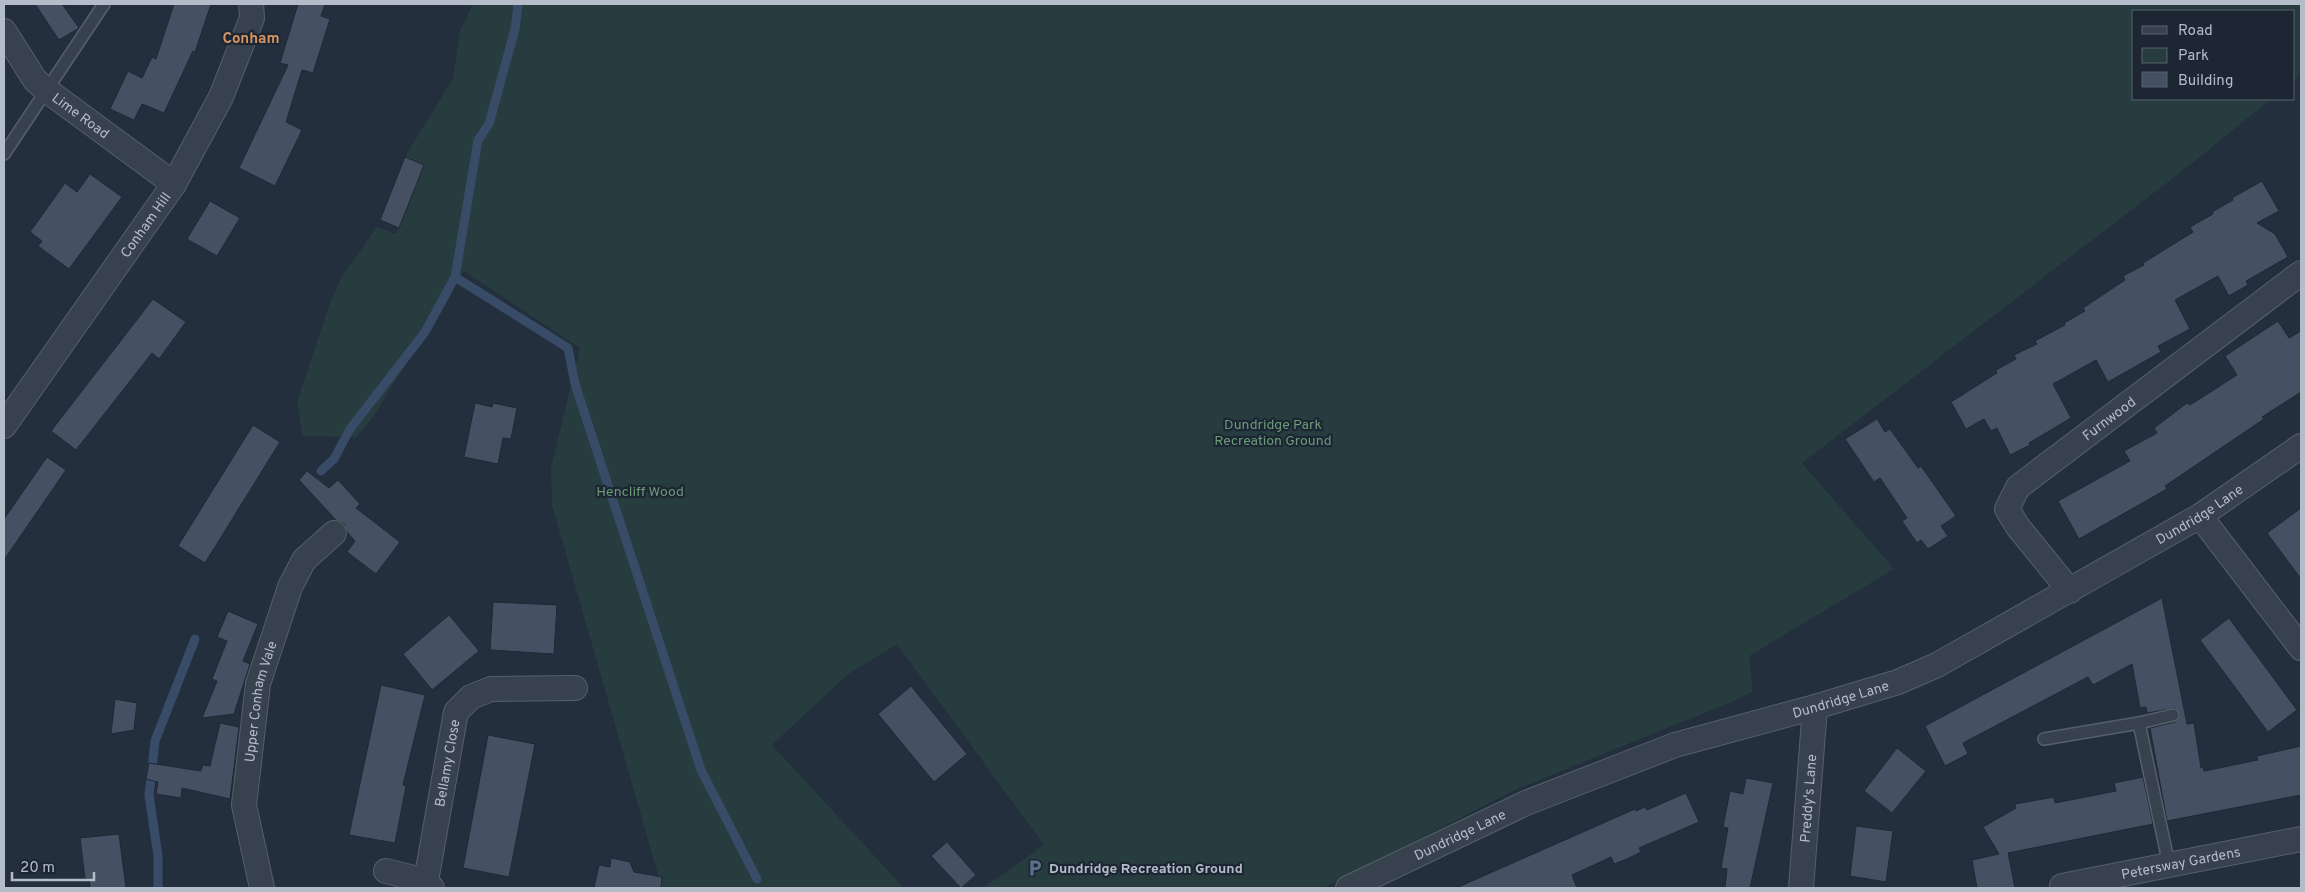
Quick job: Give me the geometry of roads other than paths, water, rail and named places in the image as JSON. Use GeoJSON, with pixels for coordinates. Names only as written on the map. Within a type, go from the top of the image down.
{"type":"FeatureCollection","features":[{"type":"Feature","properties":{"kind":"street","name":"Conham Hill"},"geometry":{"type":"LineString","coordinates":[[4,426],[174,184],[221,97],[252,18],[251,4]]}},
{"type":"Feature","properties":{"kind":"street","name":"Lime Road"},"geometry":{"type":"LineString","coordinates":[[4,31],[35,80],[174,184]]}},
{"type":"Feature","properties":{"kind":"street","name":"Furnwood"},"geometry":{"type":"LineString","coordinates":[[2070,590],[2018,526],[2007,509],[2018,488],[2301,273]]}},
{"type":"Feature","properties":{"kind":"street","name":"Dundridge Lane"},"geometry":{"type":"LineString","coordinates":[[1348,888],[1526,803],[1666,748],[1898,682],[1937,665],[2200,516],[2297,452]]}},
{"type":"Feature","properties":{"kind":"street"},"geometry":{"type":"LineString","coordinates":[[2200,516],[2297,635]]}},
{"type":"Feature","properties":{"kind":"street","name":"Upper Conham Vale"},"geometry":{"type":"LineString","coordinates":[[262,888],[244,805],[258,684],[290,587],[304,560],[334,533]]}},
{"type":"Feature","properties":{"kind":"street","name":"Bellamy Close"},"geometry":{"type":"LineString","coordinates":[[386,871],[429,885],[456,712],[471,696],[491,689],[575,688]]}},
{"type":"Feature","properties":{"kind":"street","name":"Preddy's Lane"},"geometry":{"type":"LineString","coordinates":[[1801,888],[1815,707]]}},
{"type":"Feature","properties":{"kind":"street","name":"Petersway Gardens"},"geometry":{"type":"LineString","coordinates":[[2080,885],[2169,865],[2301,840]]}},
{"type":"Feature","properties":{"kind":"lane"},"geometry":{"type":"LineString","coordinates":[[4,154],[45,89],[104,4]]}},
{"type":"Feature","properties":{"kind":"lane"},"geometry":{"type":"LineString","coordinates":[[2044,740],[2139,723],[2173,714]]}},
{"type":"Feature","properties":{"kind":"lane"},"geometry":{"type":"LineString","coordinates":[[2139,723],[2169,865]]}},
{"type":"Feature","properties":{"kind":"waterway"},"geometry":{"type":"LineString","coordinates":[[321,471],[334,459],[350,429],[425,332],[455,277],[478,140],[489,124],[515,29],[518,4]]}},
{"type":"Feature","properties":{"kind":"waterway"},"geometry":{"type":"LineString","coordinates":[[455,277],[568,348],[575,384],[701,770],[757,879]]}},
{"type":"Feature","properties":{"kind":"waterway"},"geometry":{"type":"LineString","coordinates":[[158,888],[158,856],[149,795],[155,741],[195,639]]}},
{"type":"Feature","properties":{"kind":"place","name":"Dundridge Recreation Ground"},"geometry":{"type":"Point","coordinates":[1035,868]}},
{"type":"Feature","properties":{"kind":"district","name":"Conham"},"geometry":{"type":"Point","coordinates":[251,38]}},
{"type":"Feature","properties":{"kind":"park label","name":"Dundridge Park Recreation Ground"},"geometry":{"type":"Point","coordinates":[1273,432]}},
{"type":"Feature","properties":{"kind":"park label","name":"Hencliff Wood"},"geometry":{"type":"Point","coordinates":[640,491]}}]}
